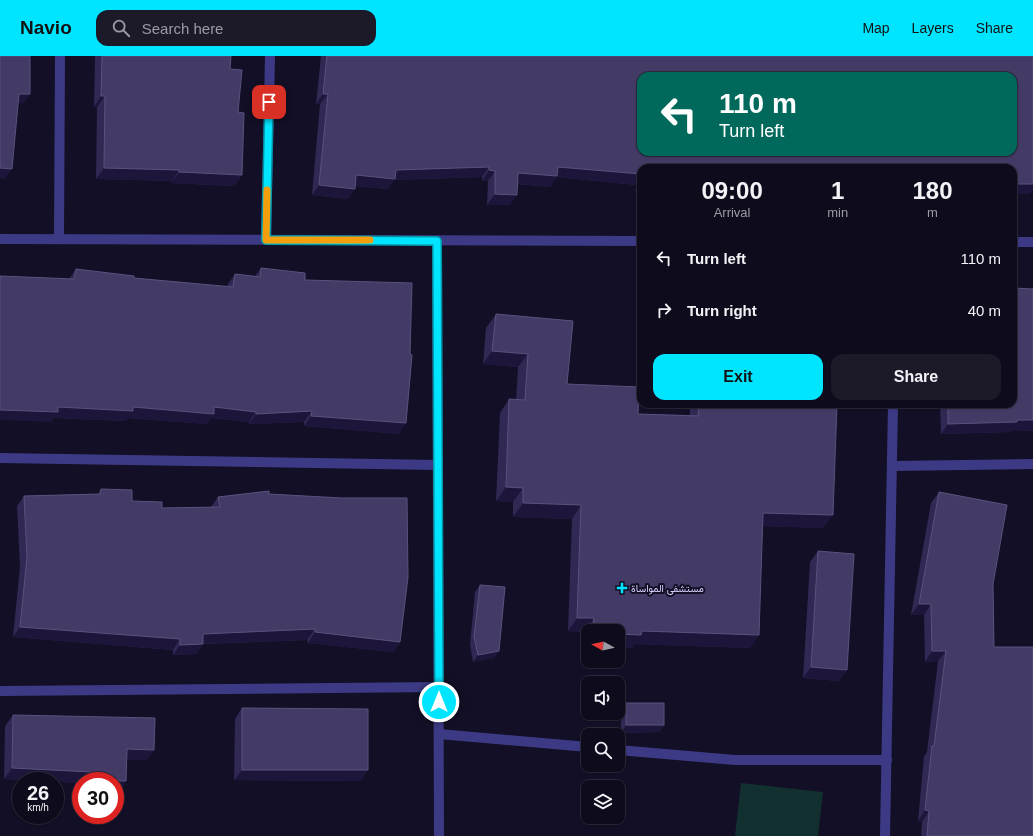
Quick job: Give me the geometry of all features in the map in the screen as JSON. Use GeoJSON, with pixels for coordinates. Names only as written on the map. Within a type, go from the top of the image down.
{"type":"FeatureCollection","features":[{"type":"Feature","properties":{"kind":"street"},"geometry":{"type":"LineString","coordinates":[[59,239],[60,56]]}},
{"type":"Feature","properties":{"kind":"street"},"geometry":{"type":"LineString","coordinates":[[266,240],[270,56]]}},
{"type":"Feature","properties":{"kind":"street"},"geometry":{"type":"LineString","coordinates":[[0,239],[637,241]]}},
{"type":"Feature","properties":{"kind":"street"},"geometry":{"type":"LineString","coordinates":[[437,241],[439,836]]}},
{"type":"Feature","properties":{"kind":"street"},"geometry":{"type":"LineString","coordinates":[[1017,242],[1033,242]]}},
{"type":"Feature","properties":{"kind":"street"},"geometry":{"type":"LineString","coordinates":[[885,836],[893,408]]}},
{"type":"Feature","properties":{"kind":"street"},"geometry":{"type":"LineString","coordinates":[[0,458],[438,465]]}},
{"type":"Feature","properties":{"kind":"street"},"geometry":{"type":"LineString","coordinates":[[892,466],[1033,464]]}},
{"type":"Feature","properties":{"kind":"street"},"geometry":{"type":"LineString","coordinates":[[0,691],[439,687]]}},
{"type":"Feature","properties":{"kind":"street"},"geometry":{"type":"LineString","coordinates":[[439,734],[581,746]]}},
{"type":"Feature","properties":{"kind":"street"},"geometry":{"type":"LineString","coordinates":[[625,751],[735,760],[887,760]]}},
{"type":"Feature","properties":{"kind":"green space"},"geometry":{"type":"Polygon","coordinates":[[[741,783],[823,792],[818,836],[735,836],[741,783]]]}},
{"type":"Feature","properties":{"kind":"building"},"geometry":{"type":"Polygon","coordinates":[[[0,56],[30,56],[30,94],[19,94],[12,169],[0,168],[0,56]]]}},
{"type":"Feature","properties":{"kind":"building"},"geometry":{"type":"Polygon","coordinates":[[[102,56],[231,56],[230,69],[242,70],[238,112],[244,113],[242,175],[179,172],[179,170],[104,168],[105,96],[101,96],[102,56]]]}},
{"type":"Feature","properties":{"kind":"building"},"geometry":{"type":"Polygon","coordinates":[[[327,56],[1033,56],[1033,184],[1017,184],[1017,164],[637,164],[637,174],[558,167],[557,176],[518,173],[517,195],[495,194],[495,171],[489,170],[489,167],[396,170],[395,179],[356,175],[355,189],[319,185],[328,94],[323,94],[327,56]]]}},
{"type":"Feature","properties":{"kind":"building"},"geometry":{"type":"Polygon","coordinates":[[[261,268],[305,273],[305,280],[412,283],[410,354],[412,355],[406,423],[311,416],[312,411],[256,414],[256,412],[214,407],[214,414],[133,407],[133,411],[58,407],[58,412],[0,410],[0,276],[74,279],[76,269],[134,276],[134,278],[233,287],[235,274],[260,277],[261,268]]]}},
{"type":"Feature","properties":{"kind":"building"},"geometry":{"type":"Polygon","coordinates":[[[1017,288],[1033,289],[1033,420],[1017,420],[1017,422],[948,424],[948,408],[1017,408],[1017,288]]]}},
{"type":"Feature","properties":{"kind":"building","name":"مستشفى المواساة"},"geometry":{"type":"Polygon","coordinates":[[[496,314],[573,321],[567,384],[637,387],[638,414],[698,416],[699,408],[837,408],[833,515],[763,513],[759,635],[642,631],[641,635],[625,634],[625,624],[594,624],[594,618],[577,618],[581,505],[523,503],[523,488],[506,487],[509,399],[525,400],[528,354],[492,351],[496,314]]]}},
{"type":"Feature","properties":{"kind":"building"},"geometry":{"type":"Polygon","coordinates":[[[101,489],[132,490],[132,501],[162,502],[162,508],[220,507],[218,497],[269,491],[269,494],[342,498],[407,498],[408,577],[400,642],[315,632],[315,629],[203,634],[203,644],[180,645],[180,639],[20,627],[27,557],[24,496],[100,494],[101,489]]]}},
{"type":"Feature","properties":{"kind":"building"},"geometry":{"type":"Polygon","coordinates":[[[939,492],[1007,505],[993,584],[994,647],[1033,647],[1033,836],[927,836],[929,811],[925,810],[932,746],[934,746],[946,651],[932,651],[931,604],[919,604],[939,492]]]}},
{"type":"Feature","properties":{"kind":"building"},"geometry":{"type":"Polygon","coordinates":[[[818,551],[854,554],[847,670],[811,667],[818,551]]]}},
{"type":"Feature","properties":{"kind":"building"},"geometry":{"type":"Polygon","coordinates":[[[480,585],[505,587],[499,651],[478,655],[474,637],[480,585]]]}},
{"type":"Feature","properties":{"kind":"building"},"geometry":{"type":"Polygon","coordinates":[[[626,703],[664,703],[664,725],[626,725],[626,703]]]}},
{"type":"Feature","properties":{"kind":"building"},"geometry":{"type":"Polygon","coordinates":[[[242,708],[368,709],[368,770],[242,770],[242,708]]]}},
{"type":"Feature","properties":{"kind":"building"},"geometry":{"type":"Polygon","coordinates":[[[13,715],[155,718],[154,750],[127,749],[126,781],[124,781],[124,772],[12,768],[13,715]]]}},
{"type":"Feature","properties":{"kind":"slow traffic"},"geometry":{"type":"LineString","coordinates":[[267,190],[266,240],[370,240]]}},
{"type":"Feature","properties":{"kind":"place","name":"مستشفى المواساة"},"geometry":{"type":"Point","coordinates":[622,588]}},
{"type":"Feature","properties":{"kind":"route"},"geometry":{"type":"LineString","coordinates":[[269,102],[266,240],[437,241],[439,702]]}}]}
